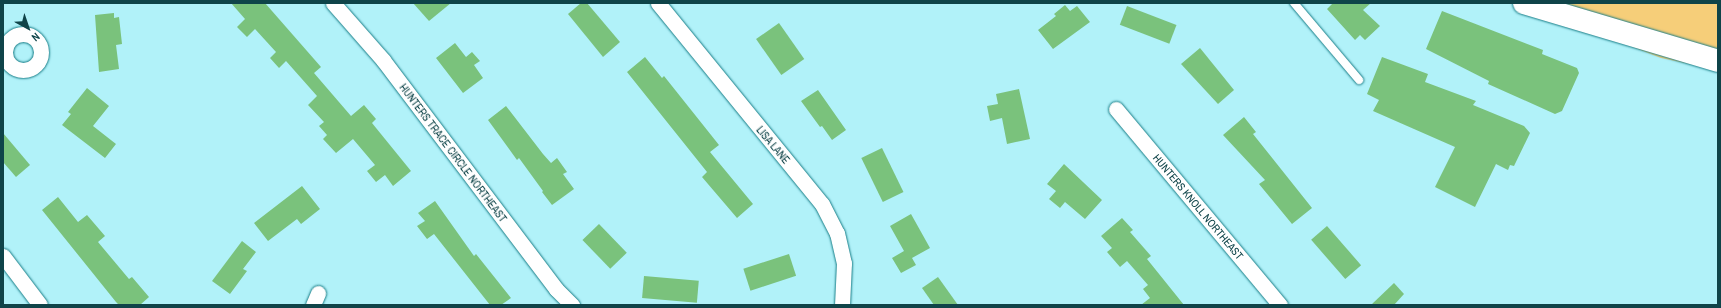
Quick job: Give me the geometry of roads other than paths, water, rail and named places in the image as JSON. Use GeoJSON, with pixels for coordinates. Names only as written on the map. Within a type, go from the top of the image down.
{"type":"FeatureCollection","features":[{"type":"Feature","properties":{"kind":"street","name":"HUNTERS TRACE CIRCLE NORTHEAST"},"geometry":{"type":"LineString","coordinates":[[333,3],[383,60],[556,289],[572,305]]}},
{"type":"Feature","properties":{"kind":"street","name":"LISA LANE"},"geometry":{"type":"LineString","coordinates":[[658,3],[822,204],[837,233],[844,262],[842,305]]}},
{"type":"Feature","properties":{"kind":"street"},"geometry":{"type":"LineString","coordinates":[[1524,3],[1718,61]]}},
{"type":"Feature","properties":{"kind":"street","name":"HUNTERS KNOLL NORTHEAST"},"geometry":{"type":"LineString","coordinates":[[1116,109],[1280,305]]}},
{"type":"Feature","properties":{"kind":"street"},"geometry":{"type":"LineString","coordinates":[[3,256],[40,305]]}},
{"type":"Feature","properties":{"kind":"lane"},"geometry":{"type":"LineString","coordinates":[[1294,3],[1359,80]]}}]}
